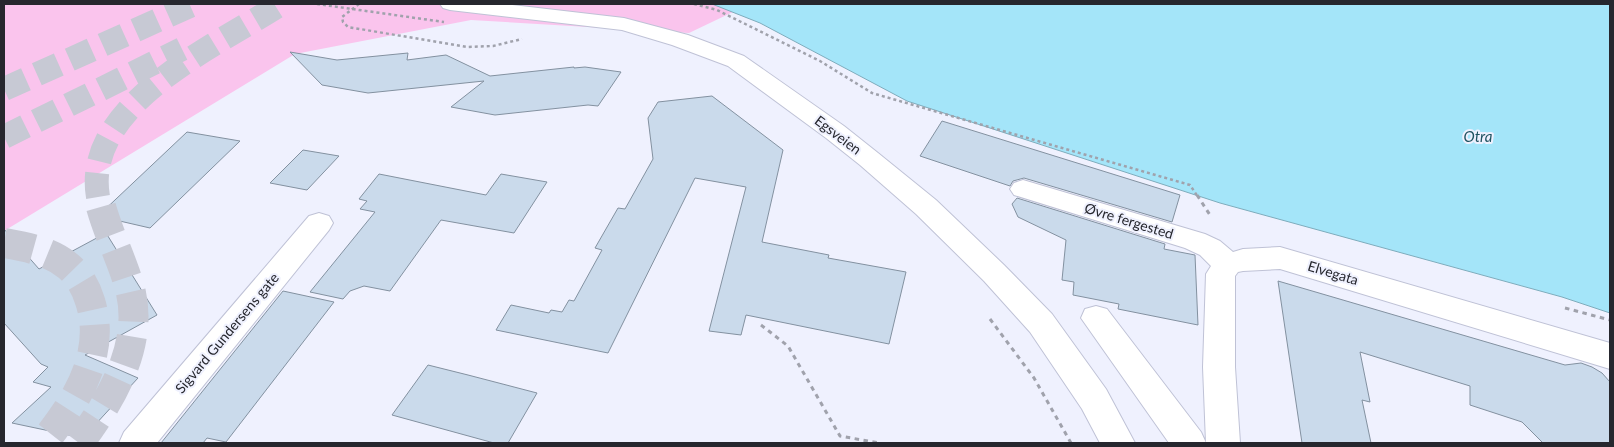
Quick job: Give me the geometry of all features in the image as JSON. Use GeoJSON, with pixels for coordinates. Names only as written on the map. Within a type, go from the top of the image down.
{"type":"FeatureCollection","features":[{"type":"Feature","properties":{"kind":"street","name":"Egsveien"},"geometry":{"type":"LineString","coordinates":[[447,13],[624,24],[680,40],[736,61],[870,159],[926,207],[994,272],[1041,323],[1094,399],[1118,443]]}},
{"type":"Feature","properties":{"kind":"street","name":"Øvre fergested"},"geometry":{"type":"LineString","coordinates":[[1023,188],[1195,241],[1236,262]]}},
{"type":"Feature","properties":{"kind":"street","name":"Sigvard Gundersens gate"},"geometry":{"type":"LineString","coordinates":[[136,443],[318,223]]}},
{"type":"Feature","properties":{"kind":"street","name":"Elvegata"},"geometry":{"type":"LineString","coordinates":[[1236,262],[1280,258],[1610,356]]}},
{"type":"Feature","properties":{"kind":"street"},"geometry":{"type":"LineString","coordinates":[[1222,443],[1219,367],[1221,274],[1236,262]]}},
{"type":"Feature","properties":{"kind":"street"},"geometry":{"type":"LineString","coordinates":[[1096,318],[1189,443]]}},
{"type":"Feature","properties":{"kind":"path"},"geometry":{"type":"LineString","coordinates":[[317,4],[447,13]]}},
{"type":"Feature","properties":{"kind":"path"},"geometry":{"type":"LineString","coordinates":[[359,4],[342,17],[343,22],[348,27],[467,47],[493,46],[524,38]]}},
{"type":"Feature","properties":{"kind":"path"},"geometry":{"type":"LineString","coordinates":[[694,4],[717,10],[820,61],[872,93],[1190,185],[1219,229],[1236,262]]}},
{"type":"Feature","properties":{"kind":"path"},"geometry":{"type":"LineString","coordinates":[[988,316],[1056,412],[1071,443]]}},
{"type":"Feature","properties":{"kind":"path"},"geometry":{"type":"LineString","coordinates":[[761,325],[788,346],[840,436],[879,443]]}},
{"type":"Feature","properties":{"kind":"shaded area"},"geometry":{"type":"Polygon","coordinates":[[[4,4],[712,4],[735,11],[689,33],[471,20],[295,54],[4,231],[4,4]]]}},
{"type":"Feature","properties":{"kind":"water","name":"Otra"},"geometry":{"type":"Polygon","coordinates":[[[712,4],[1610,4],[1610,313],[1562,297],[1220,203],[907,101],[760,23],[712,4]]]}},
{"type":"Feature","properties":{"kind":"building"},"geometry":{"type":"Polygon","coordinates":[[[290,52],[337,60],[408,53],[407,60],[446,55],[490,76],[574,67],[621,72],[598,106],[588,105],[495,115],[451,107],[484,81],[368,93],[322,85],[290,52]]]}},
{"type":"Feature","properties":{"kind":"building"},"geometry":{"type":"Polygon","coordinates":[[[712,96],[783,150],[762,242],[829,255],[828,258],[906,272],[889,344],[746,315],[741,335],[709,331],[746,187],[695,178],[608,353],[496,330],[511,305],[549,313],[551,310],[562,312],[569,300],[574,301],[602,250],[595,248],[618,208],[625,209],[653,159],[648,118],[658,102],[712,96]]]}},
{"type":"Feature","properties":{"kind":"building"},"geometry":{"type":"Polygon","coordinates":[[[942,121],[1180,195],[1172,222],[1024,178],[1013,181],[1010,186],[920,156],[942,121]]]}},
{"type":"Feature","properties":{"kind":"building"},"geometry":{"type":"Polygon","coordinates":[[[187,132],[240,141],[150,228],[98,216],[187,132]]]}},
{"type":"Feature","properties":{"kind":"building"},"geometry":{"type":"Polygon","coordinates":[[[303,150],[339,156],[307,190],[270,183],[303,150]]]}},
{"type":"Feature","properties":{"kind":"building"},"geometry":{"type":"Polygon","coordinates":[[[379,174],[486,195],[501,174],[547,182],[514,233],[441,220],[390,291],[364,286],[350,291],[343,299],[310,292],[375,212],[360,209],[367,201],[359,199],[379,174]]]}},
{"type":"Feature","properties":{"kind":"building"},"geometry":{"type":"Polygon","coordinates":[[[1017,198],[1165,244],[1164,249],[1195,255],[1198,325],[1118,309],[1119,304],[1073,295],[1074,282],[1062,280],[1066,240],[1018,217],[1012,204],[1017,198]]]}},
{"type":"Feature","properties":{"kind":"building"},"geometry":{"type":"Polygon","coordinates":[[[4,229],[39,269],[106,233],[157,315],[85,355],[138,378],[83,438],[12,423],[51,387],[33,382],[48,367],[41,364],[4,323],[4,229]]]}},
{"type":"Feature","properties":{"kind":"building"},"geometry":{"type":"Polygon","coordinates":[[[1278,281],[1565,365],[1581,363],[1592,367],[1602,373],[1610,382],[1610,443],[1543,443],[1522,422],[1470,405],[1470,386],[1360,352],[1370,402],[1362,400],[1371,443],[1302,443],[1278,281]]]}},
{"type":"Feature","properties":{"kind":"building"},"geometry":{"type":"Polygon","coordinates":[[[283,291],[334,302],[226,442],[207,438],[203,443],[161,443],[283,291]]]}},
{"type":"Feature","properties":{"kind":"building"},"geometry":{"type":"Polygon","coordinates":[[[428,365],[537,393],[508,443],[494,443],[392,415],[428,365]]]}},
{"type":"Feature","properties":{"kind":"tunnel"},"geometry":{"type":"LineString","coordinates":[[4,89],[194,4]]}},
{"type":"Feature","properties":{"kind":"tunnel"},"geometry":{"type":"LineString","coordinates":[[98,195],[99,164],[111,133],[132,106],[160,81],[191,59],[281,4]]}},
{"type":"Feature","properties":{"kind":"tunnel"},"geometry":{"type":"LineString","coordinates":[[4,137],[182,49]]}},
{"type":"Feature","properties":{"kind":"tunnel"},"geometry":{"type":"LineString","coordinates":[[79,443],[114,389],[123,369],[133,328],[133,306],[129,285],[98,195]]}},
{"type":"Feature","properties":{"kind":"tunnel"},"geometry":{"type":"LineString","coordinates":[[4,243],[46,253],[68,266],[76,273],[84,287],[90,301],[94,321],[91,359],[85,377],[67,411],[43,443]]}}]}
